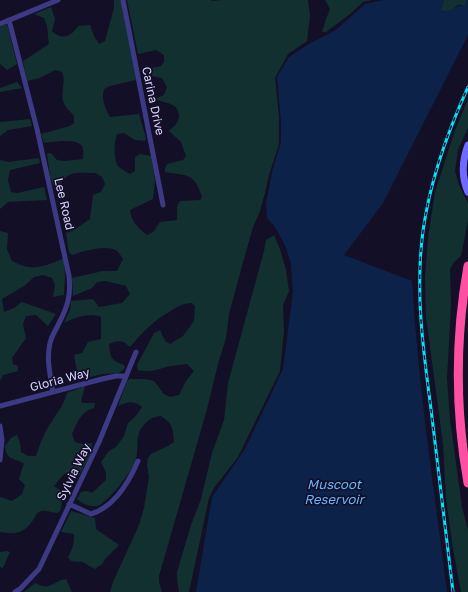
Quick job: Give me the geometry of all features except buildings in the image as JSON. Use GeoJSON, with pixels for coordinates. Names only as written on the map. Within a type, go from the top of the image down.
{"type":"FeatureCollection","features":[{"type":"Feature","properties":{"kind":"highway"},"geometry":{"type":"LineString","coordinates":[[468,266],[462,308],[458,360],[461,439],[468,483]]}},
{"type":"Feature","properties":{"kind":"main road"},"geometry":{"type":"LineString","coordinates":[[468,145],[463,172],[468,192]]}},
{"type":"Feature","properties":{"kind":"street"},"geometry":{"type":"LineString","coordinates":[[0,24],[58,0]]}},
{"type":"Feature","properties":{"kind":"street","name":"Carina Drive"},"geometry":{"type":"LineString","coordinates":[[123,0],[163,206]]}},
{"type":"Feature","properties":{"kind":"street","name":"Lee Road"},"geometry":{"type":"LineString","coordinates":[[9,20],[37,129],[69,276],[70,294],[68,305],[50,344],[49,360],[53,392]]}},
{"type":"Feature","properties":{"kind":"street","name":"Sylvia Way"},"geometry":{"type":"LineString","coordinates":[[16,592],[39,569],[99,442],[136,352]]}},
{"type":"Feature","properties":{"kind":"street","name":"Gloria Way"},"geometry":{"type":"LineString","coordinates":[[0,406],[102,379],[116,376],[126,376]]}},
{"type":"Feature","properties":{"kind":"street"},"geometry":{"type":"LineString","coordinates":[[0,426],[2,440],[0,460]]}},
{"type":"Feature","properties":{"kind":"street"},"geometry":{"type":"LineString","coordinates":[[69,504],[91,514],[99,512],[108,505],[128,482],[138,461]]}},
{"type":"Feature","properties":{"kind":"green space"},"geometry":{"type":"Polygon","coordinates":[[[114,0],[121,0],[136,80],[110,86],[104,89],[103,100],[110,117],[139,114],[146,138],[145,141],[135,140],[124,133],[117,134],[115,151],[117,164],[130,174],[135,171],[135,157],[140,154],[151,156],[155,181],[153,199],[130,210],[132,218],[136,224],[147,235],[153,232],[160,222],[177,220],[177,207],[180,201],[200,200],[202,197],[193,179],[184,175],[165,172],[167,164],[183,160],[186,156],[181,142],[169,131],[178,121],[179,115],[174,106],[157,100],[157,98],[164,95],[167,87],[162,78],[146,75],[144,73],[147,69],[161,66],[164,62],[164,55],[156,50],[138,54],[127,0],[308,0],[310,16],[307,41],[288,54],[275,78],[279,117],[279,144],[242,266],[229,314],[226,338],[207,409],[159,576],[162,592],[110,592],[113,582],[139,525],[144,508],[149,477],[147,465],[148,458],[151,454],[174,442],[173,430],[168,421],[161,416],[158,416],[149,420],[143,426],[140,430],[138,438],[135,462],[119,487],[107,500],[97,506],[92,506],[87,505],[77,499],[81,492],[87,491],[92,493],[106,480],[106,473],[101,462],[109,451],[116,447],[124,436],[128,423],[135,417],[142,407],[136,403],[130,402],[118,406],[127,381],[130,379],[145,379],[154,381],[164,394],[170,397],[179,395],[186,381],[194,371],[187,364],[148,371],[138,370],[137,365],[154,333],[160,330],[165,341],[170,344],[183,336],[194,321],[195,306],[192,303],[188,303],[177,307],[148,328],[130,347],[120,341],[109,344],[112,358],[116,362],[124,365],[125,368],[119,373],[103,374],[73,381],[77,371],[74,355],[82,353],[88,342],[101,339],[101,317],[87,315],[64,323],[70,310],[71,301],[93,299],[99,307],[122,303],[130,294],[126,286],[105,281],[97,282],[92,288],[73,296],[72,278],[103,271],[117,271],[123,259],[117,251],[107,248],[88,250],[72,255],[69,252],[66,233],[74,230],[90,219],[93,195],[101,192],[105,184],[102,177],[96,173],[76,173],[64,179],[56,192],[50,177],[47,153],[51,153],[57,160],[64,161],[83,159],[83,149],[79,144],[70,141],[44,143],[41,134],[70,126],[74,123],[74,116],[64,103],[64,80],[62,72],[55,70],[40,78],[27,81],[23,61],[49,44],[47,26],[44,18],[34,14],[51,7],[55,19],[52,31],[59,36],[70,35],[78,26],[90,25],[99,44],[105,41],[114,8],[114,0]]]}},
{"type":"Feature","properties":{"kind":"green space"},"geometry":{"type":"Polygon","coordinates":[[[325,0],[372,0],[363,2],[326,32],[322,32],[330,9],[325,0]]]}},
{"type":"Feature","properties":{"kind":"green space"},"geometry":{"type":"Polygon","coordinates":[[[444,0],[466,0],[466,5],[458,5],[451,11],[441,11],[444,0]]]}},
{"type":"Feature","properties":{"kind":"green space"},"geometry":{"type":"Polygon","coordinates":[[[7,24],[17,64],[7,70],[0,64],[0,27],[7,24]]]}},
{"type":"Feature","properties":{"kind":"green space"},"geometry":{"type":"Polygon","coordinates":[[[17,82],[22,88],[0,92],[0,88],[17,82]]]}},
{"type":"Feature","properties":{"kind":"green space"},"geometry":{"type":"Polygon","coordinates":[[[468,99],[468,128],[458,150],[455,171],[459,185],[468,203],[468,221],[461,256],[454,262],[450,269],[451,304],[447,378],[450,419],[462,507],[468,530],[468,592],[461,592],[446,498],[443,444],[426,317],[425,277],[428,238],[435,192],[455,130],[468,99]]]}},
{"type":"Feature","properties":{"kind":"green space"},"geometry":{"type":"Polygon","coordinates":[[[30,119],[32,126],[8,130],[0,136],[0,122],[30,119]]]}},
{"type":"Feature","properties":{"kind":"green space"},"geometry":{"type":"Polygon","coordinates":[[[39,158],[40,163],[10,170],[8,180],[11,192],[17,193],[44,187],[47,200],[8,202],[0,209],[0,160],[8,162],[39,158]]]}},
{"type":"Feature","properties":{"kind":"green space"},"geometry":{"type":"Polygon","coordinates":[[[0,231],[8,233],[7,249],[12,261],[26,266],[38,267],[64,258],[65,276],[64,295],[53,297],[55,285],[52,278],[43,275],[34,277],[24,286],[2,299],[4,312],[14,308],[22,302],[56,314],[48,326],[36,315],[26,316],[23,324],[26,338],[12,358],[13,364],[18,366],[18,371],[3,375],[0,381],[0,231]]]}},
{"type":"Feature","properties":{"kind":"green space"},"geometry":{"type":"Polygon","coordinates":[[[274,235],[286,270],[289,291],[283,305],[284,331],[280,371],[238,457],[214,488],[209,498],[189,592],[179,592],[177,572],[191,525],[201,499],[212,453],[224,420],[228,383],[266,240],[274,235]]]}},
{"type":"Feature","properties":{"kind":"green space"},"geometry":{"type":"Polygon","coordinates":[[[85,386],[81,401],[82,403],[95,403],[94,408],[83,415],[72,434],[75,442],[83,444],[92,443],[91,453],[79,476],[71,472],[64,474],[54,486],[64,493],[60,511],[57,513],[41,511],[37,513],[28,527],[20,532],[0,532],[0,497],[12,501],[22,494],[25,485],[19,479],[24,463],[11,458],[7,454],[5,446],[11,438],[17,435],[21,452],[28,456],[36,456],[45,433],[62,405],[67,393],[85,386]]]}},
{"type":"Feature","properties":{"kind":"green space"},"geometry":{"type":"Polygon","coordinates":[[[71,511],[95,518],[96,529],[119,545],[102,564],[95,569],[82,562],[71,561],[68,557],[73,546],[74,534],[61,532],[71,511]]]}},
{"type":"Feature","properties":{"kind":"green space"},"geometry":{"type":"Polygon","coordinates":[[[0,552],[10,552],[3,568],[0,567],[0,552]]]}},
{"type":"Feature","properties":{"kind":"green space"},"geometry":{"type":"Polygon","coordinates":[[[66,579],[72,592],[24,592],[35,583],[48,586],[66,579]]]}},
{"type":"Feature","properties":{"kind":"water","name":"Muscoot Reservoir"},"geometry":{"type":"Polygon","coordinates":[[[383,0],[444,0],[441,11],[448,11],[462,5],[466,5],[466,0],[468,0],[468,35],[383,203],[344,255],[412,281],[422,398],[447,592],[196,592],[212,497],[245,449],[283,369],[293,292],[291,264],[285,245],[275,227],[267,218],[266,204],[272,172],[281,142],[281,122],[277,77],[289,57],[309,44],[336,30],[365,4],[383,0]]]}},
{"type":"Feature","properties":{"kind":"railway"},"geometry":{"type":"LineString","coordinates":[[453,592],[423,342],[420,276],[423,231],[430,193],[446,139],[468,87]]}}]}
